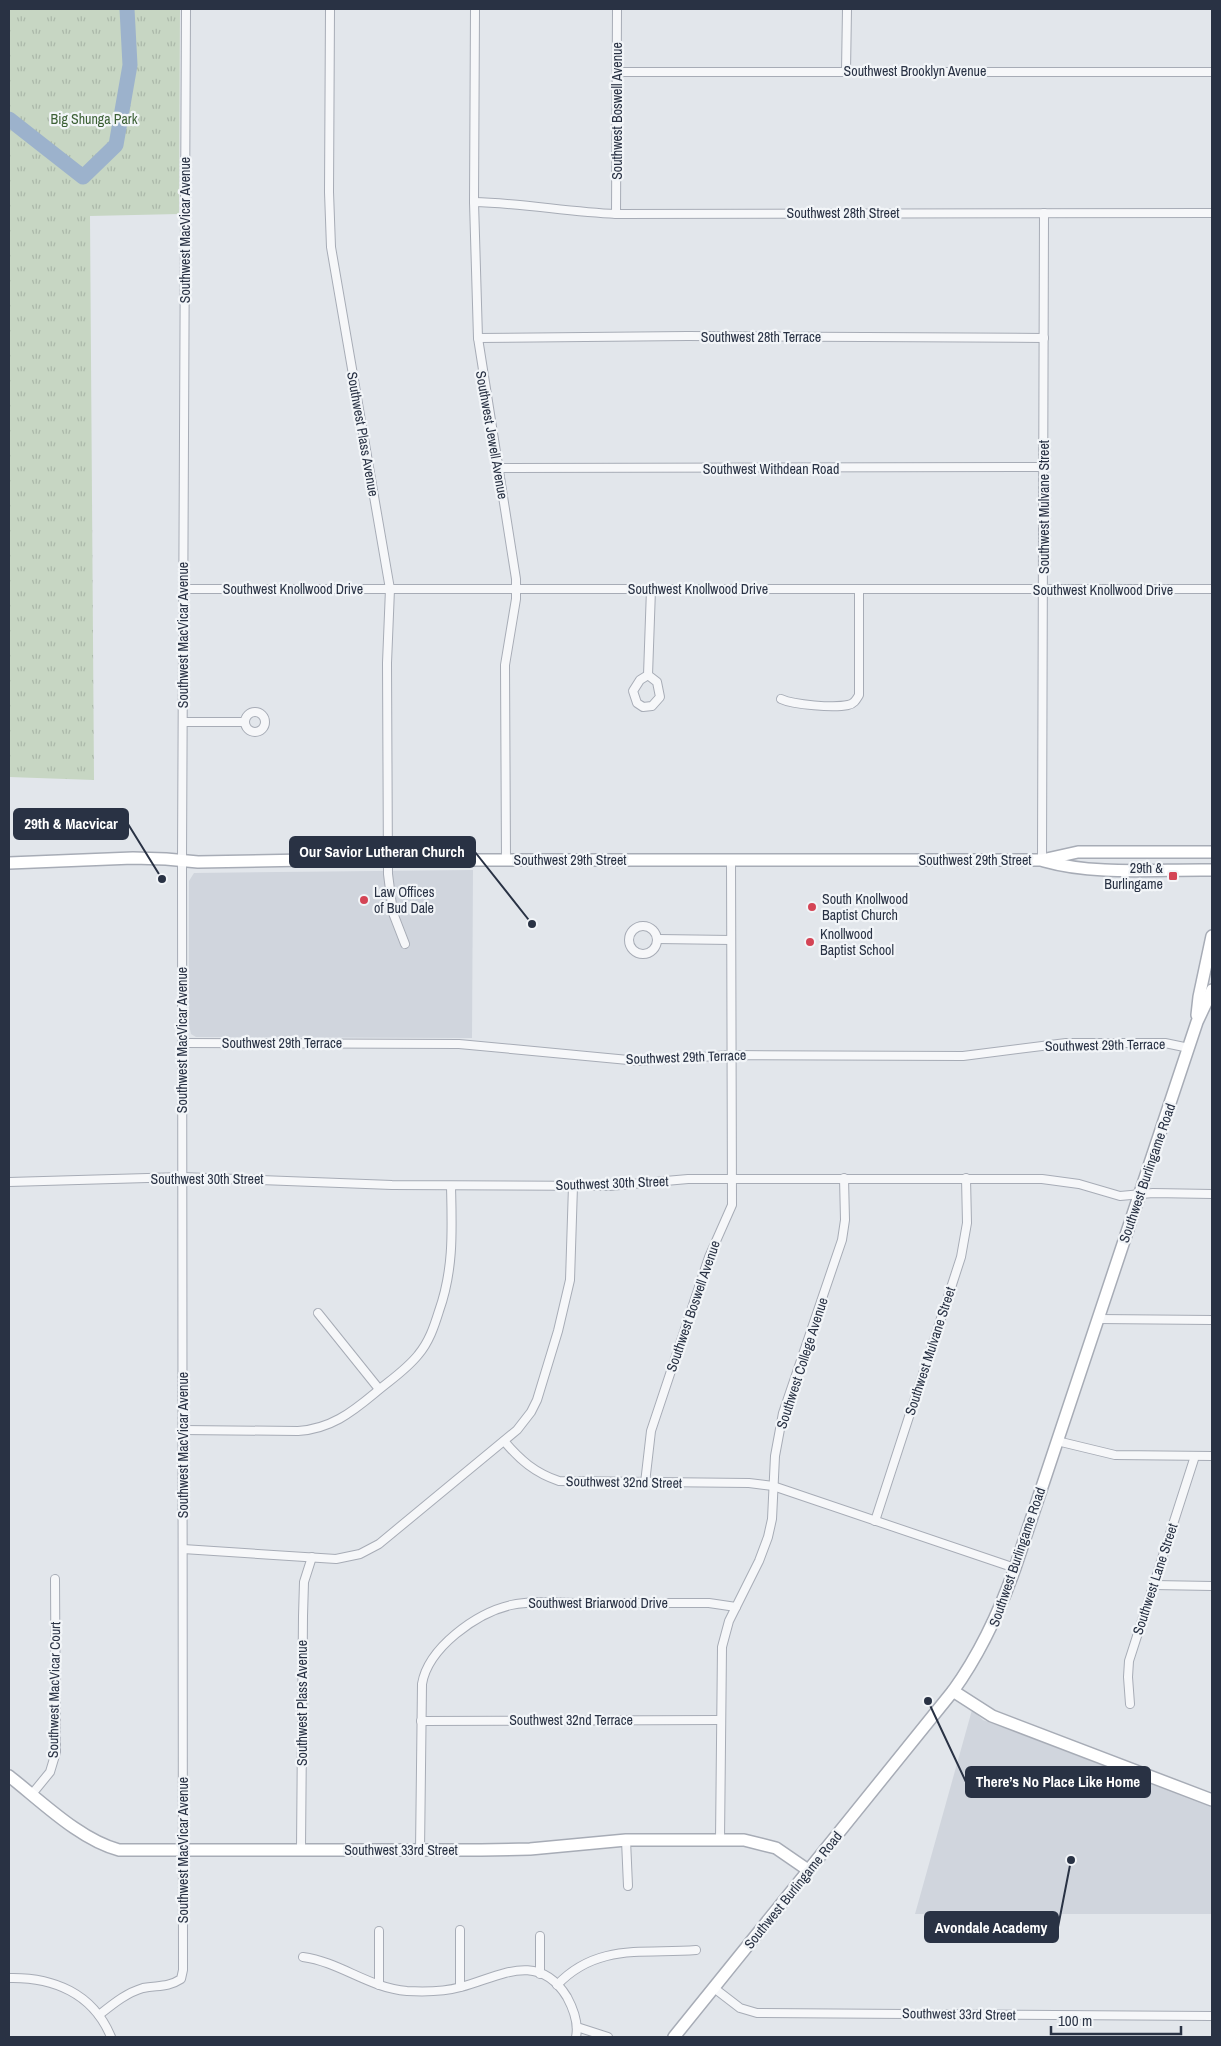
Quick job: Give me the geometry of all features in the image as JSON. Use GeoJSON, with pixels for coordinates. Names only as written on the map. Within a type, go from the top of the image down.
{"type":"FeatureCollection","features":[{"type":"Feature","properties":{"kind":"main road","name":"Southwest 29th Street"},"geometry":{"type":"LineString","coordinates":[[9,863],[133,858],[226,862],[388,860],[1042,860],[1078,852],[1212,852]]}},
{"type":"Feature","properties":{"kind":"main road","name":"Southwest 29th Street"},"geometry":{"type":"LineString","coordinates":[[1042,860],[1062,866],[1109,869],[1212,870]]}},
{"type":"Feature","properties":{"kind":"main road","name":"Southwest Burlingame Road"},"geometry":{"type":"LineString","coordinates":[[1197,1022],[1198,997],[1212,936]]}},
{"type":"Feature","properties":{"kind":"main road","name":"Southwest Burlingame Road"},"geometry":{"type":"LineString","coordinates":[[674,2037],[953,1691],[973,1663],[993,1626],[1015,1568],[1188,1048],[1197,1022],[1212,990]]}},
{"type":"Feature","properties":{"kind":"main road"},"geometry":{"type":"LineString","coordinates":[[953,1691],[992,1716],[1212,1800]]}},
{"type":"Feature","properties":{"kind":"main road","name":"Southwest 33rd Street"},"geometry":{"type":"LineString","coordinates":[[9,1776],[87,1836],[106,1847],[135,1851],[301,1849],[420,1851],[530,1849],[626,1840],[744,1840],[768,1844],[785,1853],[808,1870]]}},
{"type":"Feature","properties":{"kind":"street","name":"Southwest MacVicar Avenue"},"geometry":{"type":"LineString","coordinates":[[99,2015],[132,1992],[144,1988],[170,1986],[180,1979],[184,1970],[182,860],[186,9]]}},
{"type":"Feature","properties":{"kind":"street","name":"Southwest Plass Avenue"},"geometry":{"type":"LineString","coordinates":[[330,9],[328,192],[331,247],[390,589],[387,663],[388,860],[391,904],[405,944]]}},
{"type":"Feature","properties":{"kind":"street","name":"Southwest Jewell Avenue"},"geometry":{"type":"LineString","coordinates":[[475,9],[474,202],[478,338],[517,589],[506,665],[506,860]]}},
{"type":"Feature","properties":{"kind":"street","name":"Southwest Boswell Avenue"},"geometry":{"type":"LineString","coordinates":[[616,214],[617,9]]}},
{"type":"Feature","properties":{"kind":"street"},"geometry":{"type":"LineString","coordinates":[[846,71],[847,9]]}},
{"type":"Feature","properties":{"kind":"street","name":"Southwest Brooklyn Avenue"},"geometry":{"type":"LineString","coordinates":[[617,72],[1212,72]]}},
{"type":"Feature","properties":{"kind":"street","name":"Southwest 28th Street"},"geometry":{"type":"LineString","coordinates":[[474,202],[515,203],[566,212],[616,214],[1212,213]]}},
{"type":"Feature","properties":{"kind":"street","name":"Southwest Mulvane Street"},"geometry":{"type":"LineString","coordinates":[[1042,860],[1044,213]]}},
{"type":"Feature","properties":{"kind":"street","name":"Southwest 28th Terrace"},"geometry":{"type":"LineString","coordinates":[[478,338],[688,336],[1044,338]]}},
{"type":"Feature","properties":{"kind":"street","name":"Southwest Withdean Road"},"geometry":{"type":"LineString","coordinates":[[498,468],[1044,467]]}},
{"type":"Feature","properties":{"kind":"street","name":"Southwest Knollwood Drive"},"geometry":{"type":"LineString","coordinates":[[183,589],[1212,589]]}},
{"type":"Feature","properties":{"kind":"street"},"geometry":{"type":"LineString","coordinates":[[648,676],[651,589]]}},
{"type":"Feature","properties":{"kind":"street"},"geometry":{"type":"LineString","coordinates":[[781,700],[792,704],[846,705],[856,700],[859,695],[859,589]]}},
{"type":"Feature","properties":{"kind":"street"},"geometry":{"type":"LineString","coordinates":[[184,722],[245,722]]}},
{"type":"Feature","properties":{"kind":"street","name":"Southwest Boswell Avenue"},"geometry":{"type":"LineString","coordinates":[[645,1483],[651,1431],[709,1256],[730,1212],[733,1179],[732,860]]}},
{"type":"Feature","properties":{"kind":"street"},"geometry":{"type":"LineString","coordinates":[[658,939],[731,940]]}},
{"type":"Feature","properties":{"kind":"street","name":"Southwest 29th Terrace"},"geometry":{"type":"LineString","coordinates":[[183,1043],[459,1044],[639,1061],[732,1055],[977,1056],[1066,1043],[1165,1043],[1188,1048]]}},
{"type":"Feature","properties":{"kind":"street","name":"Southwest 30th Street"},"geometry":{"type":"LineString","coordinates":[[9,1182],[182,1177],[451,1186],[628,1186],[688,1179],[966,1178],[1042,1179],[1079,1184],[1120,1196],[1212,1194]]}},
{"type":"Feature","properties":{"kind":"street","name":"Southwest College Avenue"},"geometry":{"type":"LineString","coordinates":[[720,1840],[722,1647],[725,1632],[759,1561],[768,1537],[775,1456],[783,1413],[842,1240],[845,1220],[844,1178]]}},
{"type":"Feature","properties":{"kind":"street","name":"Southwest Mulvane Street"},"geometry":{"type":"LineString","coordinates":[[875,1521],[961,1257],[966,1223],[966,1178]]}},
{"type":"Feature","properties":{"kind":"street"},"geometry":{"type":"LineString","coordinates":[[184,1430],[298,1431],[315,1429],[343,1418],[416,1357],[427,1342],[446,1290],[452,1256],[451,1186]]}},
{"type":"Feature","properties":{"kind":"street"},"geometry":{"type":"LineString","coordinates":[[183,1549],[344,1558],[360,1554],[379,1544],[517,1430],[531,1412],[558,1331],[570,1280],[574,1186]]}},
{"type":"Feature","properties":{"kind":"street"},"geometry":{"type":"LineString","coordinates":[[318,1313],[379,1389]]}},
{"type":"Feature","properties":{"kind":"street"},"geometry":{"type":"LineString","coordinates":[[1098,1319],[1212,1320]]}},
{"type":"Feature","properties":{"kind":"street","name":"Southwest 32nd Street"},"geometry":{"type":"LineString","coordinates":[[504,1441],[533,1470],[559,1481],[749,1483],[773,1486],[1015,1568]]}},
{"type":"Feature","properties":{"kind":"street"},"geometry":{"type":"LineString","coordinates":[[1056,1441],[1115,1455],[1212,1456]]}},
{"type":"Feature","properties":{"kind":"street","name":"Southwest Lane Street"},"geometry":{"type":"LineString","coordinates":[[1130,1704],[1129,1661],[1195,1456]]}},
{"type":"Feature","properties":{"kind":"street","name":"Southwest Plass Avenue"},"geometry":{"type":"LineString","coordinates":[[301,1849],[304,1582],[312,1557]]}},
{"type":"Feature","properties":{"kind":"street","name":"Southwest MacVicar Court"},"geometry":{"type":"LineString","coordinates":[[32,1794],[50,1772],[56,1752],[55,1579]]}},
{"type":"Feature","properties":{"kind":"street"},"geometry":{"type":"LineString","coordinates":[[1154,1584],[1212,1586]]}},
{"type":"Feature","properties":{"kind":"street","name":"Southwest Briarwood Drive"},"geometry":{"type":"LineString","coordinates":[[420,1851],[422,1684],[425,1669],[431,1658],[444,1645],[475,1622],[498,1609],[524,1603],[709,1603],[736,1607]]}},
{"type":"Feature","properties":{"kind":"street","name":"Southwest 32nd Terrace"},"geometry":{"type":"LineString","coordinates":[[421,1721],[720,1720]]}},
{"type":"Feature","properties":{"kind":"street"},"geometry":{"type":"LineString","coordinates":[[626,1840],[628,1886]]}},
{"type":"Feature","properties":{"kind":"street"},"geometry":{"type":"LineString","coordinates":[[460,1930],[460,1987]]}},
{"type":"Feature","properties":{"kind":"street"},"geometry":{"type":"LineString","coordinates":[[379,1931],[379,1985]]}},
{"type":"Feature","properties":{"kind":"street"},"geometry":{"type":"LineString","coordinates":[[540,1936],[540,1974]]}},
{"type":"Feature","properties":{"kind":"street"},"geometry":{"type":"LineString","coordinates":[[557,1985],[578,1966],[611,1953],[696,1950]]}},
{"type":"Feature","properties":{"kind":"street"},"geometry":{"type":"LineString","coordinates":[[303,1957],[325,1961],[355,1976],[379,1985],[406,1991],[427,1992],[460,1987],[511,1970],[540,1974],[557,1985],[571,2004],[577,2027],[576,2037]]}},
{"type":"Feature","properties":{"kind":"street"},"geometry":{"type":"LineString","coordinates":[[9,1978],[28,1977],[53,1982],[79,1995],[99,2015],[110,2037]]}},
{"type":"Feature","properties":{"kind":"street","name":"Southwest 33rd Street"},"geometry":{"type":"LineString","coordinates":[[714,1988],[740,2008],[757,2013],[1212,2016]]}},
{"type":"Feature","properties":{"kind":"street"},"geometry":{"type":"LineString","coordinates":[[577,2027],[608,2037]]}},
{"type":"Feature","properties":{"kind":"shaded area"},"geometry":{"type":"Polygon","coordinates":[[[473,870],[472,1038],[196,1037],[191,1034],[189,1025],[189,881],[194,873],[473,870]]]}},
{"type":"Feature","properties":{"kind":"shaded area"},"geometry":{"type":"Polygon","coordinates":[[[972,1710],[983,1720],[1212,1807],[1212,1914],[915,1914],[972,1710]]]}},
{"type":"Feature","properties":{"kind":"green space","name":"Big Shunga Park"},"geometry":{"type":"Polygon","coordinates":[[[9,9],[180,9],[179,214],[90,216],[94,780],[9,777],[9,9]]]}},
{"type":"Feature","properties":{"kind":"waterway"},"geometry":{"type":"LineString","coordinates":[[9,119],[83,177],[116,145],[130,65],[127,9]]}},
{"type":"Feature","properties":{"kind":"place","name":"29th & Burlingame"},"geometry":{"type":"Point","coordinates":[1173,876]}},
{"type":"Feature","properties":{"kind":"place","name":"29th & Macvicar"},"geometry":{"type":"Point","coordinates":[162,879]}},
{"type":"Feature","properties":{"kind":"place","name":"Law Offices of Bud Dale"},"geometry":{"type":"Point","coordinates":[364,900]}},
{"type":"Feature","properties":{"kind":"place","name":"South Knollwood Baptist Church"},"geometry":{"type":"Point","coordinates":[812,907]}},
{"type":"Feature","properties":{"kind":"place","name":"Our Savior Lutheran Church"},"geometry":{"type":"Point","coordinates":[532,924]}},
{"type":"Feature","properties":{"kind":"place","name":"Knollwood Baptist School"},"geometry":{"type":"Point","coordinates":[810,942]}},
{"type":"Feature","properties":{"kind":"place","name":"There’s No Place Like Home"},"geometry":{"type":"Point","coordinates":[928,1701]}},
{"type":"Feature","properties":{"kind":"place","name":"Avondale Academy"},"geometry":{"type":"Point","coordinates":[1071,1860]}}]}
